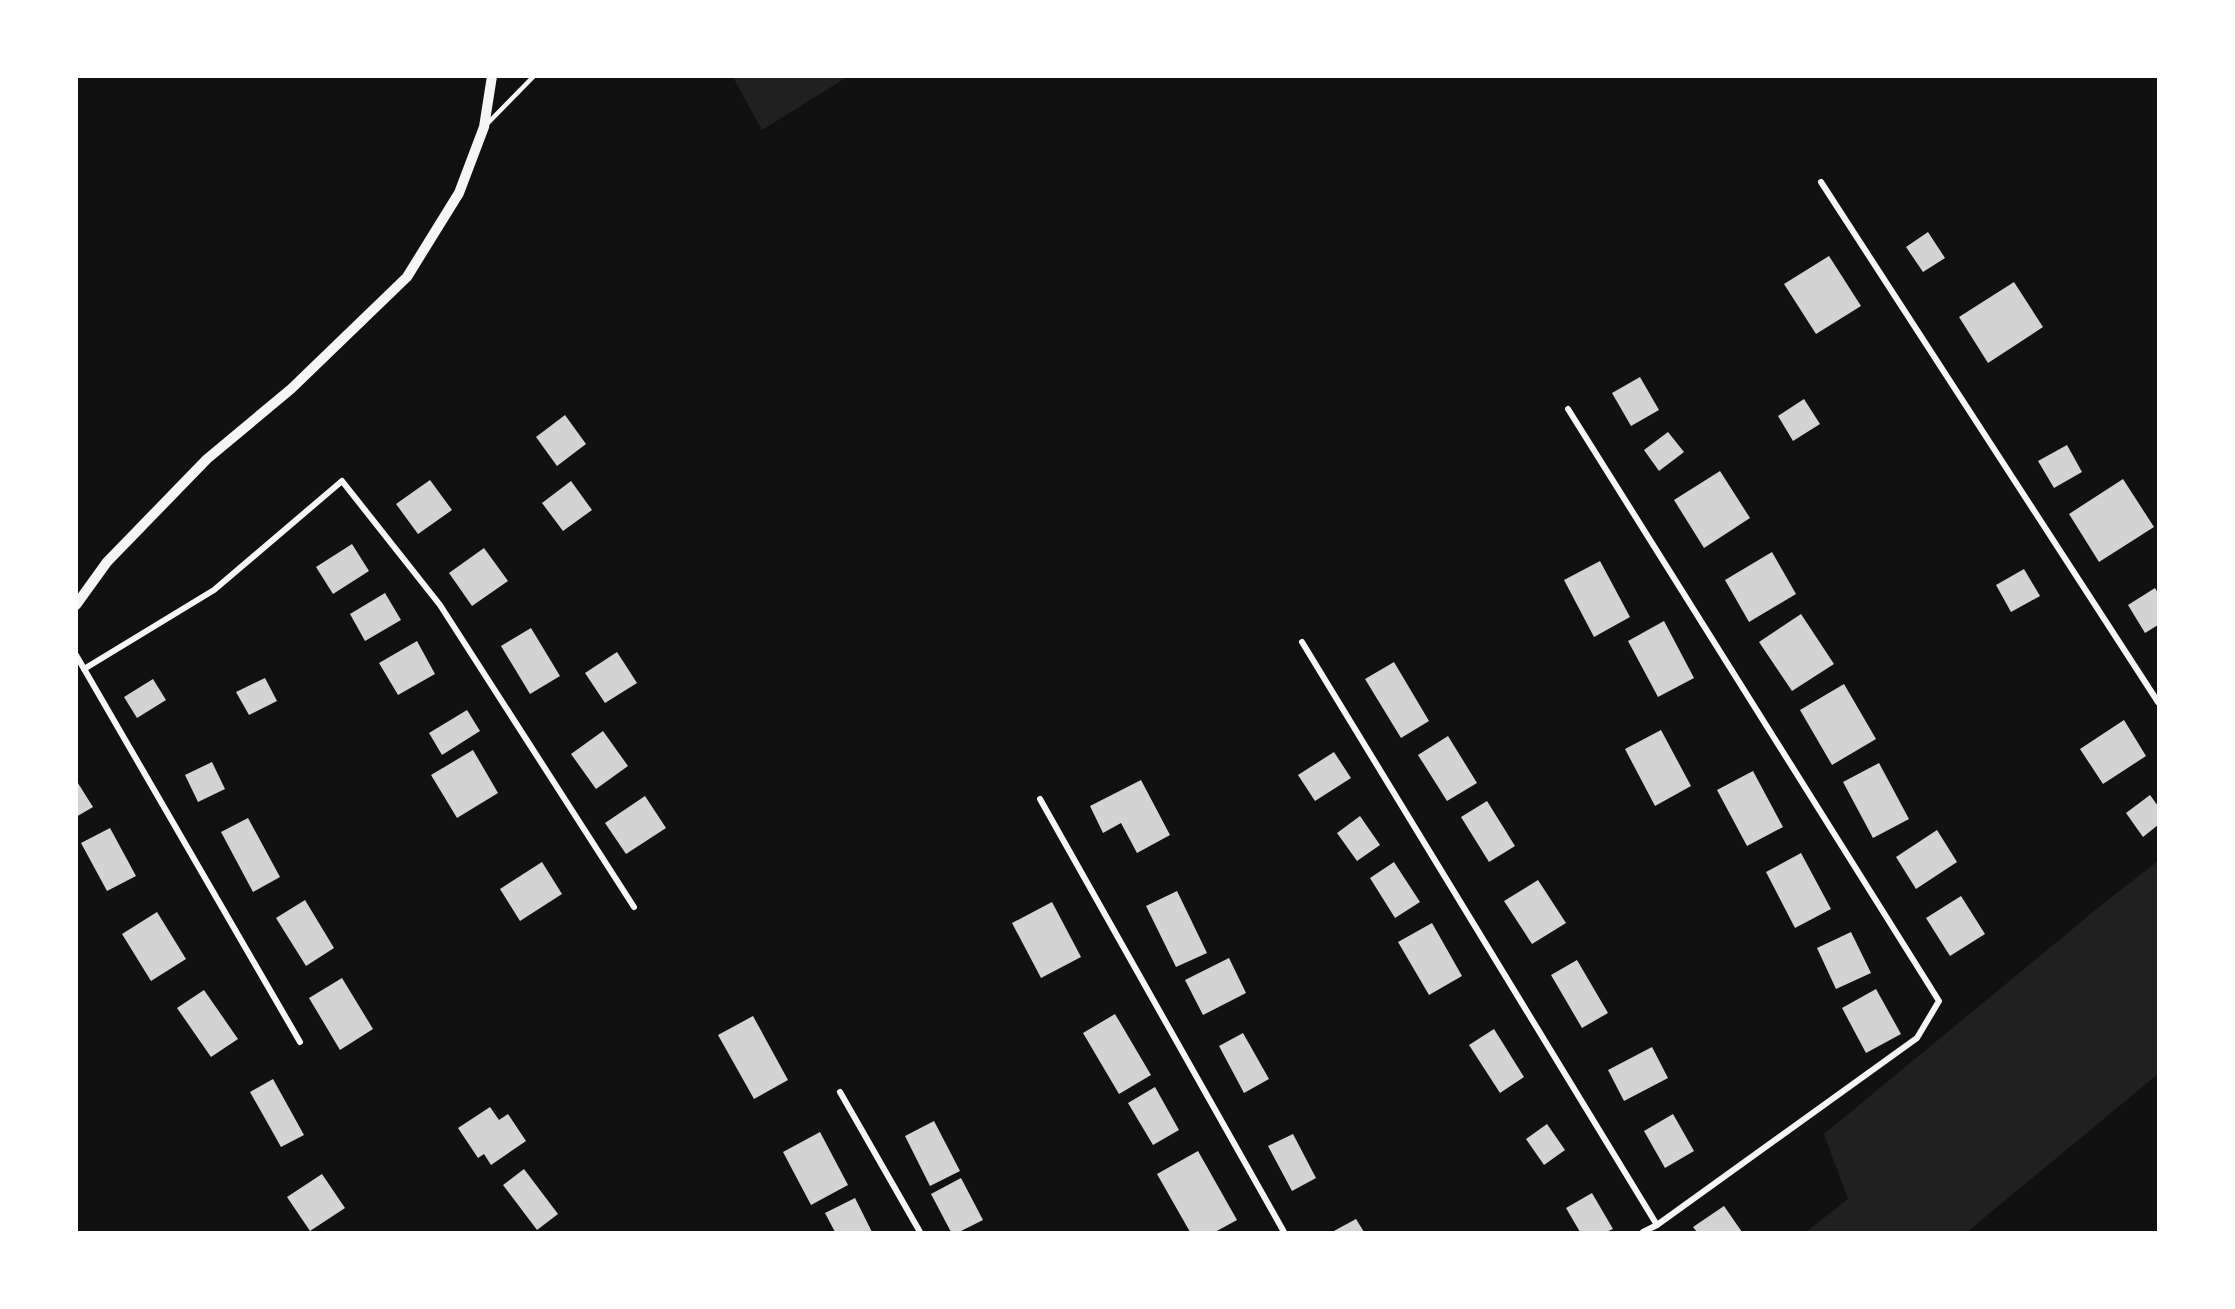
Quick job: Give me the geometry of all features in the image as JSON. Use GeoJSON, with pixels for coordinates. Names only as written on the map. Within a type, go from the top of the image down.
{"type":"FeatureCollection","features":[{"type":"Feature","properties":{"kind":"street"},"geometry":{"type":"LineString","coordinates":[[76,605],[107,562],[207,459],[291,389],[407,277],[459,193],[484,127],[492,76]]}},
{"type":"Feature","properties":{"kind":"street"},"geometry":{"type":"LineString","coordinates":[[1821,182],[2158,702]]}},
{"type":"Feature","properties":{"kind":"street"},"geometry":{"type":"LineString","coordinates":[[1568,409],[1940,1001],[1917,1038],[1658,1225],[1643,1233]]}},
{"type":"Feature","properties":{"kind":"street"},"geometry":{"type":"LineString","coordinates":[[84,669],[214,590],[342,481],[440,605],[634,907]]}},
{"type":"Feature","properties":{"kind":"street"},"geometry":{"type":"LineString","coordinates":[[1302,642],[1658,1225]]}},
{"type":"Feature","properties":{"kind":"street"},"geometry":{"type":"LineString","coordinates":[[76,656],[300,1042]]}},
{"type":"Feature","properties":{"kind":"street"},"geometry":{"type":"LineString","coordinates":[[1040,799],[1284,1233]]}},
{"type":"Feature","properties":{"kind":"street"},"geometry":{"type":"LineString","coordinates":[[840,1092],[920,1233]]}},
{"type":"Feature","properties":{"kind":"lane"},"geometry":{"type":"LineString","coordinates":[[484,127],[534,76]]}},
{"type":"Feature","properties":{"kind":"shaded area"},"geometry":{"type":"Polygon","coordinates":[[[733,77],[847,77],[762,130],[733,77]]]}},
{"type":"Feature","properties":{"kind":"shaded area"},"geometry":{"type":"Polygon","coordinates":[[[2158,861],[2158,1074],[1967,1232],[1806,1232],[1848,1199],[1824,1134],[2158,861]]]}},
{"type":"Feature","properties":{"kind":"building"},"geometry":{"type":"Polygon","coordinates":[[[1928,232],[1945,258],[1923,272],[1906,247],[1928,232]]]}},
{"type":"Feature","properties":{"kind":"building"},"geometry":{"type":"Polygon","coordinates":[[[1829,256],[1861,306],[1816,334],[1784,284],[1829,256]]]}},
{"type":"Feature","properties":{"kind":"building"},"geometry":{"type":"Polygon","coordinates":[[[2014,282],[2043,327],[1988,363],[1959,317],[2014,282]]]}},
{"type":"Feature","properties":{"kind":"building"},"geometry":{"type":"Polygon","coordinates":[[[1640,377],[1659,410],[1631,426],[1612,393],[1640,377]]]}},
{"type":"Feature","properties":{"kind":"building"},"geometry":{"type":"Polygon","coordinates":[[[1804,399],[1820,424],[1793,441],[1778,416],[1804,399]]]}},
{"type":"Feature","properties":{"kind":"building"},"geometry":{"type":"Polygon","coordinates":[[[565,415],[586,444],[557,466],[536,437],[565,415]]]}},
{"type":"Feature","properties":{"kind":"building"},"geometry":{"type":"Polygon","coordinates":[[[1668,432],[1684,452],[1659,471],[1644,450],[1668,432]]]}},
{"type":"Feature","properties":{"kind":"building"},"geometry":{"type":"Polygon","coordinates":[[[2067,445],[2082,472],[2054,488],[2038,461],[2067,445]]]}},
{"type":"Feature","properties":{"kind":"building"},"geometry":{"type":"Polygon","coordinates":[[[1720,471],[1750,518],[1704,548],[1674,500],[1720,471]]]}},
{"type":"Feature","properties":{"kind":"building"},"geometry":{"type":"Polygon","coordinates":[[[2123,479],[2154,527],[2099,562],[2069,514],[2123,479]]]}},
{"type":"Feature","properties":{"kind":"building"},"geometry":{"type":"Polygon","coordinates":[[[430,480],[452,510],[418,534],[396,504],[430,480]]]}},
{"type":"Feature","properties":{"kind":"building"},"geometry":{"type":"Polygon","coordinates":[[[571,481],[592,510],[563,531],[542,503],[571,481]]]}},
{"type":"Feature","properties":{"kind":"building"},"geometry":{"type":"Polygon","coordinates":[[[352,544],[369,571],[333,594],[316,567],[352,544]]]}},
{"type":"Feature","properties":{"kind":"building"},"geometry":{"type":"Polygon","coordinates":[[[484,548],[508,581],[472,606],[449,573],[484,548]]]}},
{"type":"Feature","properties":{"kind":"building"},"geometry":{"type":"Polygon","coordinates":[[[1772,552],[1796,594],[1749,622],[1725,580],[1772,552]]]}},
{"type":"Feature","properties":{"kind":"building"},"geometry":{"type":"Polygon","coordinates":[[[1600,561],[1630,617],[1594,637],[1564,580],[1600,561]]]}},
{"type":"Feature","properties":{"kind":"building"},"geometry":{"type":"Polygon","coordinates":[[[2024,569],[2040,596],[2011,612],[1996,585],[2024,569]]]}},
{"type":"Feature","properties":{"kind":"building"},"geometry":{"type":"Polygon","coordinates":[[[2155,588],[2158,593],[2158,625],[2145,633],[2128,605],[2155,588]]]}},
{"type":"Feature","properties":{"kind":"building"},"geometry":{"type":"Polygon","coordinates":[[[385,593],[401,620],[365,641],[350,614],[385,593]]]}},
{"type":"Feature","properties":{"kind":"building"},"geometry":{"type":"Polygon","coordinates":[[[1801,614],[1834,664],[1792,691],[1759,642],[1801,614]]]}},
{"type":"Feature","properties":{"kind":"building"},"geometry":{"type":"Polygon","coordinates":[[[1664,621],[1694,678],[1658,697],[1628,641],[1664,621]]]}},
{"type":"Feature","properties":{"kind":"building"},"geometry":{"type":"Polygon","coordinates":[[[531,628],[560,676],[530,694],[501,646],[531,628]]]}},
{"type":"Feature","properties":{"kind":"building"},"geometry":{"type":"Polygon","coordinates":[[[417,641],[435,674],[398,695],[379,663],[417,641]]]}},
{"type":"Feature","properties":{"kind":"building"},"geometry":{"type":"Polygon","coordinates":[[[617,652],[637,683],[605,703],[585,673],[617,652]]]}},
{"type":"Feature","properties":{"kind":"building"},"geometry":{"type":"Polygon","coordinates":[[[1394,662],[1429,721],[1401,738],[1365,679],[1394,662]]]}},
{"type":"Feature","properties":{"kind":"building"},"geometry":{"type":"Polygon","coordinates":[[[265,678],[277,701],[249,715],[236,692],[265,678]]]}},
{"type":"Feature","properties":{"kind":"building"},"geometry":{"type":"Polygon","coordinates":[[[153,679],[166,700],[137,718],[124,697],[153,679]]]}},
{"type":"Feature","properties":{"kind":"building"},"geometry":{"type":"Polygon","coordinates":[[[1844,684],[1876,739],[1832,765],[1800,710],[1844,684]]]}},
{"type":"Feature","properties":{"kind":"building"},"geometry":{"type":"Polygon","coordinates":[[[467,710],[480,731],[442,755],[429,733],[467,710]]]}},
{"type":"Feature","properties":{"kind":"building"},"geometry":{"type":"Polygon","coordinates":[[[2124,720],[2146,756],[2103,784],[2080,749],[2124,720]]]}},
{"type":"Feature","properties":{"kind":"building"},"geometry":{"type":"Polygon","coordinates":[[[1661,730],[1691,786],[1655,806],[1625,749],[1661,730]]]}},
{"type":"Feature","properties":{"kind":"building"},"geometry":{"type":"Polygon","coordinates":[[[603,731],[628,766],[596,789],[571,754],[603,731]]]}},
{"type":"Feature","properties":{"kind":"building"},"geometry":{"type":"Polygon","coordinates":[[[1448,736],[1477,783],[1447,801],[1418,755],[1448,736]]]}},
{"type":"Feature","properties":{"kind":"building"},"geometry":{"type":"Polygon","coordinates":[[[473,750],[498,793],[457,818],[431,775],[473,750]]]}},
{"type":"Feature","properties":{"kind":"building"},"geometry":{"type":"Polygon","coordinates":[[[1334,752],[1351,778],[1315,801],[1298,775],[1334,752]]]}},
{"type":"Feature","properties":{"kind":"building"},"geometry":{"type":"Polygon","coordinates":[[[212,762],[225,789],[198,802],[185,775],[212,762]]]}},
{"type":"Feature","properties":{"kind":"building"},"geometry":{"type":"Polygon","coordinates":[[[1879,763],[1909,819],[1873,838],[1843,782],[1879,763]]]}},
{"type":"Feature","properties":{"kind":"building"},"geometry":{"type":"Polygon","coordinates":[[[1753,771],[1783,827],[1747,846],[1717,790],[1753,771]]]}},
{"type":"Feature","properties":{"kind":"building"},"geometry":{"type":"Polygon","coordinates":[[[76,780],[93,807],[76,817],[76,780]]]}},
{"type":"Feature","properties":{"kind":"building"},"geometry":{"type":"Polygon","coordinates":[[[1141,780],[1170,835],[1137,853],[1121,823],[1103,833],[1090,806],[1141,780]]]}},
{"type":"Feature","properties":{"kind":"building"},"geometry":{"type":"Polygon","coordinates":[[[2150,795],[2158,806],[2158,825],[2143,837],[2126,813],[2150,795]]]}},
{"type":"Feature","properties":{"kind":"building"},"geometry":{"type":"Polygon","coordinates":[[[645,796],[666,828],[626,854],[605,823],[645,796]]]}},
{"type":"Feature","properties":{"kind":"building"},"geometry":{"type":"Polygon","coordinates":[[[1487,801],[1515,846],[1489,862],[1461,817],[1487,801]]]}},
{"type":"Feature","properties":{"kind":"building"},"geometry":{"type":"Polygon","coordinates":[[[1360,816],[1380,845],[1357,861],[1337,833],[1360,816]]]}},
{"type":"Feature","properties":{"kind":"building"},"geometry":{"type":"Polygon","coordinates":[[[248,818],[280,877],[253,892],[221,832],[248,818]]]}},
{"type":"Feature","properties":{"kind":"building"},"geometry":{"type":"Polygon","coordinates":[[[110,828],[136,876],[107,891],[81,843],[110,828]]]}},
{"type":"Feature","properties":{"kind":"building"},"geometry":{"type":"Polygon","coordinates":[[[1937,830],[1957,862],[1916,889],[1896,857],[1937,830]]]}},
{"type":"Feature","properties":{"kind":"building"},"geometry":{"type":"Polygon","coordinates":[[[1801,853],[1831,909],[1795,928],[1766,872],[1801,853]]]}},
{"type":"Feature","properties":{"kind":"building"},"geometry":{"type":"Polygon","coordinates":[[[542,862],[562,894],[520,921],[500,889],[542,862]]]}},
{"type":"Feature","properties":{"kind":"building"},"geometry":{"type":"Polygon","coordinates":[[[1394,862],[1420,902],[1395,918],[1370,878],[1394,862]]]}},
{"type":"Feature","properties":{"kind":"building"},"geometry":{"type":"Polygon","coordinates":[[[1538,880],[1566,923],[1532,944],[1504,901],[1538,880]]]}},
{"type":"Feature","properties":{"kind":"building"},"geometry":{"type":"Polygon","coordinates":[[[1177,891],[1207,953],[1176,967],[1146,906],[1177,891]]]}},
{"type":"Feature","properties":{"kind":"building"},"geometry":{"type":"Polygon","coordinates":[[[1961,896],[1985,934],[1950,956],[1926,918],[1961,896]]]}},
{"type":"Feature","properties":{"kind":"building"},"geometry":{"type":"Polygon","coordinates":[[[305,900],[334,948],[306,966],[276,918],[305,900]]]}},
{"type":"Feature","properties":{"kind":"building"},"geometry":{"type":"Polygon","coordinates":[[[1052,902],[1081,957],[1041,978],[1012,923],[1052,902]]]}},
{"type":"Feature","properties":{"kind":"building"},"geometry":{"type":"Polygon","coordinates":[[[157,912],[186,959],[151,981],[122,934],[157,912]]]}},
{"type":"Feature","properties":{"kind":"building"},"geometry":{"type":"Polygon","coordinates":[[[1432,923],[1462,976],[1429,995],[1398,942],[1432,923]]]}},
{"type":"Feature","properties":{"kind":"building"},"geometry":{"type":"Polygon","coordinates":[[[1851,932],[1871,973],[1836,989],[1817,948],[1851,932]]]}},
{"type":"Feature","properties":{"kind":"building"},"geometry":{"type":"Polygon","coordinates":[[[1229,958],[1246,993],[1203,1015],[1185,980],[1229,958]]]}},
{"type":"Feature","properties":{"kind":"building"},"geometry":{"type":"Polygon","coordinates":[[[1577,960],[1608,1013],[1582,1028],[1551,975],[1577,960]]]}},
{"type":"Feature","properties":{"kind":"building"},"geometry":{"type":"Polygon","coordinates":[[[342,978],[373,1029],[340,1050],[309,998],[342,978]]]}},
{"type":"Feature","properties":{"kind":"building"},"geometry":{"type":"Polygon","coordinates":[[[1876,989],[1901,1034],[1866,1053],[1842,1008],[1876,989]]]}},
{"type":"Feature","properties":{"kind":"building"},"geometry":{"type":"Polygon","coordinates":[[[204,990],[238,1039],[211,1057],[177,1008],[204,990]]]}},
{"type":"Feature","properties":{"kind":"building"},"geometry":{"type":"Polygon","coordinates":[[[1115,1014],[1151,1075],[1119,1094],[1083,1033],[1115,1014]]]}},
{"type":"Feature","properties":{"kind":"building"},"geometry":{"type":"Polygon","coordinates":[[[753,1016],[788,1080],[754,1099],[718,1035],[753,1016]]]}},
{"type":"Feature","properties":{"kind":"building"},"geometry":{"type":"Polygon","coordinates":[[[1494,1029],[1524,1077],[1500,1093],[1469,1045],[1494,1029]]]}},
{"type":"Feature","properties":{"kind":"building"},"geometry":{"type":"Polygon","coordinates":[[[1243,1033],[1269,1079],[1244,1093],[1219,1046],[1243,1033]]]}},
{"type":"Feature","properties":{"kind":"building"},"geometry":{"type":"Polygon","coordinates":[[[1652,1047],[1668,1078],[1624,1101],[1608,1070],[1652,1047]]]}},
{"type":"Feature","properties":{"kind":"building"},"geometry":{"type":"Polygon","coordinates":[[[273,1079],[304,1135],[281,1147],[250,1092],[273,1079]]]}},
{"type":"Feature","properties":{"kind":"building"},"geometry":{"type":"Polygon","coordinates":[[[1155,1087],[1179,1130],[1153,1145],[1128,1103],[1155,1087]]]}},
{"type":"Feature","properties":{"kind":"building"},"geometry":{"type":"Polygon","coordinates":[[[490,1107],[499,1120],[508,1114],[526,1141],[491,1165],[484,1154],[478,1158],[458,1128],[490,1107]]]}},
{"type":"Feature","properties":{"kind":"building"},"geometry":{"type":"Polygon","coordinates":[[[1673,1114],[1694,1151],[1665,1168],[1644,1131],[1673,1114]]]}},
{"type":"Feature","properties":{"kind":"building"},"geometry":{"type":"Polygon","coordinates":[[[934,1121],[960,1171],[930,1186],[905,1136],[934,1121]]]}},
{"type":"Feature","properties":{"kind":"building"},"geometry":{"type":"Polygon","coordinates":[[[1547,1124],[1565,1150],[1544,1165],[1526,1139],[1547,1124]]]}},
{"type":"Feature","properties":{"kind":"building"},"geometry":{"type":"Polygon","coordinates":[[[820,1132],[848,1185],[811,1205],[783,1152],[820,1132]]]}},
{"type":"Feature","properties":{"kind":"building"},"geometry":{"type":"Polygon","coordinates":[[[1293,1134],[1316,1178],[1292,1191],[1268,1146],[1293,1134]]]}},
{"type":"Feature","properties":{"kind":"building"},"geometry":{"type":"Polygon","coordinates":[[[1198,1151],[1237,1220],[1215,1232],[1190,1232],[1157,1174],[1198,1151]]]}},
{"type":"Feature","properties":{"kind":"building"},"geometry":{"type":"Polygon","coordinates":[[[524,1169],[558,1214],[537,1230],[503,1185],[524,1169]]]}},
{"type":"Feature","properties":{"kind":"building"},"geometry":{"type":"Polygon","coordinates":[[[322,1174],[345,1208],[310,1231],[287,1197],[322,1174]]]}},
{"type":"Feature","properties":{"kind":"building"},"geometry":{"type":"Polygon","coordinates":[[[961,1178],[983,1220],[959,1232],[951,1232],[931,1194],[961,1178]]]}},
{"type":"Feature","properties":{"kind":"building"},"geometry":{"type":"Polygon","coordinates":[[[1592,1193],[1613,1229],[1606,1232],[1580,1232],[1566,1208],[1592,1193]]]}},
{"type":"Feature","properties":{"kind":"building"},"geometry":{"type":"Polygon","coordinates":[[[855,1198],[872,1232],[835,1232],[825,1213],[855,1198]]]}},
{"type":"Feature","properties":{"kind":"building"},"geometry":{"type":"Polygon","coordinates":[[[1724,1206],[1742,1232],[1697,1232],[1693,1227],[1724,1206]]]}},
{"type":"Feature","properties":{"kind":"building"},"geometry":{"type":"Polygon","coordinates":[[[1356,1219],[1364,1232],[1332,1232],[1356,1219]]]}}]}
